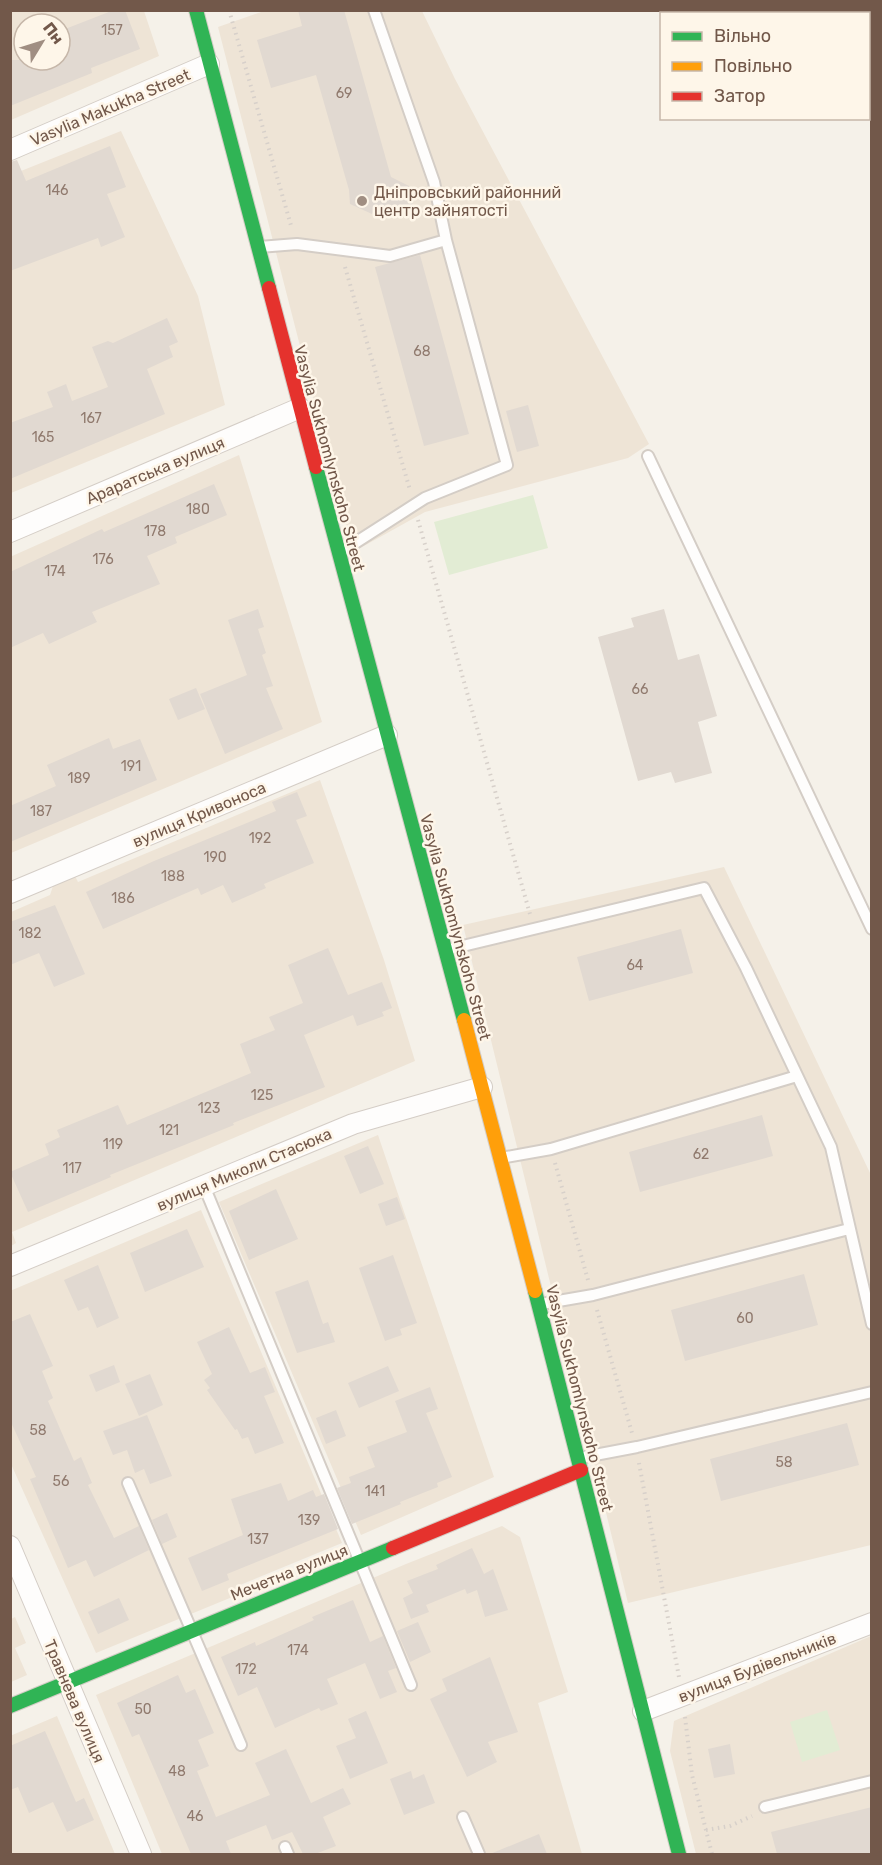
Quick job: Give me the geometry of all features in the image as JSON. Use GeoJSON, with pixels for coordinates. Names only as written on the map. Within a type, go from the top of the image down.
{"type":"FeatureCollection","features":[{"type":"Feature","properties":{"kind":"main road","name":"Vasylia Sukhomlynskoho Street"},"geometry":{"type":"LineString","coordinates":[[196,10],[257,247],[501,1158],[679,1854]]}},
{"type":"Feature","properties":{"kind":"main road","name":"Мечетна вулиця"},"geometry":{"type":"LineString","coordinates":[[10,1706],[360,1561],[580,1464]]}},
{"type":"Feature","properties":{"kind":"street","name":"Vasylia Makukha Street"},"geometry":{"type":"LineString","coordinates":[[10,150],[209,64]]}},
{"type":"Feature","properties":{"kind":"street","name":"Араратська вулиця"},"geometry":{"type":"LineString","coordinates":[[10,532],[300,408]]}},
{"type":"Feature","properties":{"kind":"street","name":"вулиця Кривоноса"},"geometry":{"type":"LineString","coordinates":[[10,893],[387,735]]}},
{"type":"Feature","properties":{"kind":"street","name":"вулиця Миколи Стасюка"},"geometry":{"type":"LineString","coordinates":[[10,1266],[353,1124],[482,1087]]}},
{"type":"Feature","properties":{"kind":"street","name":"Травнева вулиця"},"geometry":{"type":"LineString","coordinates":[[10,1546],[141,1854]]}},
{"type":"Feature","properties":{"kind":"street","name":"вулиця Будівельників"},"geometry":{"type":"LineString","coordinates":[[643,1711],[872,1623]]}},
{"type":"Feature","properties":{"kind":"lane"},"geometry":{"type":"LineString","coordinates":[[339,554],[425,498],[507,465],[446,240],[434,182],[374,10]]}},
{"type":"Feature","properties":{"kind":"lane"},"geometry":{"type":"LineString","coordinates":[[257,247],[297,244],[390,256],[446,240]]}},
{"type":"Feature","properties":{"kind":"lane"},"geometry":{"type":"LineString","coordinates":[[648,456],[872,929]]}},
{"type":"Feature","properties":{"kind":"lane"},"geometry":{"type":"LineString","coordinates":[[446,950],[704,888],[831,1147],[872,1324]]}},
{"type":"Feature","properties":{"kind":"lane"},"geometry":{"type":"LineString","coordinates":[[501,1158],[551,1149],[797,1076]]}},
{"type":"Feature","properties":{"kind":"lane"},"geometry":{"type":"LineString","coordinates":[[204,1186],[411,1685]]}},
{"type":"Feature","properties":{"kind":"lane"},"geometry":{"type":"LineString","coordinates":[[539,1305],[593,1295],[849,1229]]}},
{"type":"Feature","properties":{"kind":"lane"},"geometry":{"type":"LineString","coordinates":[[580,1464],[636,1448],[872,1392]]}},
{"type":"Feature","properties":{"kind":"lane"},"geometry":{"type":"LineString","coordinates":[[128,1483],[241,1745]]}},
{"type":"Feature","properties":{"kind":"lane"},"geometry":{"type":"LineString","coordinates":[[765,1807],[872,1781]]}},
{"type":"Feature","properties":{"kind":"lane"},"geometry":{"type":"LineString","coordinates":[[463,1817],[479,1854]]}},
{"type":"Feature","properties":{"kind":"path"},"geometry":{"type":"LineString","coordinates":[[229,10],[297,244]]}},
{"type":"Feature","properties":{"kind":"path"},"geometry":{"type":"LineString","coordinates":[[339,249],[534,928]]}},
{"type":"Feature","properties":{"kind":"path"},"geometry":{"type":"LineString","coordinates":[[551,1149],[636,1448],[683,1697],[692,1775],[712,1854]]}},
{"type":"Feature","properties":{"kind":"path"},"geometry":{"type":"LineString","coordinates":[[706,1830],[730,1826],[746,1819]]}},
{"type":"Feature","properties":{"kind":"shaded area"},"geometry":{"type":"Polygon","coordinates":[[[11,11],[144,11],[159,56],[11,120],[11,11]]]}},
{"type":"Feature","properties":{"kind":"shaded area"},"geometry":{"type":"Polygon","coordinates":[[[264,11],[422,11],[455,79],[649,444],[628,458],[425,512],[353,552],[218,27],[264,11]]]}},
{"type":"Feature","properties":{"kind":"shaded area"},"geometry":{"type":"Polygon","coordinates":[[[121,131],[198,296],[225,405],[11,493],[11,175],[121,131]]]}},
{"type":"Feature","properties":{"kind":"shaded area"},"geometry":{"type":"Polygon","coordinates":[[[239,455],[322,722],[11,853],[10,557],[239,455]]]}},
{"type":"Feature","properties":{"kind":"shaded area"},"geometry":{"type":"Polygon","coordinates":[[[320,780],[384,960],[415,1061],[12,1232],[16,1243],[11,1246],[11,912],[50,895],[54,883],[74,874],[78,882],[320,780]]]}},
{"type":"Feature","properties":{"kind":"shaded area"},"geometry":{"type":"Polygon","coordinates":[[[724,867],[871,1175],[872,1284],[868,1285],[872,1299],[871,1545],[628,1603],[463,925],[724,867]]]}},
{"type":"Feature","properties":{"kind":"shaded area"},"geometry":{"type":"Polygon","coordinates":[[[378,1135],[494,1477],[361,1535],[219,1202],[378,1135]]]}},
{"type":"Feature","properties":{"kind":"shaded area"},"geometry":{"type":"Polygon","coordinates":[[[201,1210],[342,1543],[240,1585],[242,1593],[96,1653],[11,1464],[10,1291],[201,1210]]]}},
{"type":"Feature","properties":{"kind":"shaded area"},"geometry":{"type":"Polygon","coordinates":[[[502,1526],[520,1537],[568,1692],[538,1703],[582,1854],[162,1854],[96,1695],[406,1564],[502,1526]]]}},
{"type":"Feature","properties":{"kind":"shaded area"},"geometry":{"type":"Polygon","coordinates":[[[15,1617],[26,1643],[15,1648],[27,1675],[11,1682],[11,1619],[15,1617]]]}},
{"type":"Feature","properties":{"kind":"shaded area"},"geometry":{"type":"Polygon","coordinates":[[[871,1636],[871,1854],[696,1854],[670,1751],[674,1721],[871,1636]]]}},
{"type":"Feature","properties":{"kind":"shaded area"},"geometry":{"type":"Polygon","coordinates":[[[57,1716],[115,1854],[11,1854],[10,1736],[57,1716]]]}},
{"type":"Feature","properties":{"kind":"green space"},"geometry":{"type":"Polygon","coordinates":[[[533,495],[548,548],[449,575],[434,522],[533,495]]]}},
{"type":"Feature","properties":{"kind":"green space"},"geometry":{"type":"Polygon","coordinates":[[[827,1710],[840,1750],[802,1762],[790,1722],[827,1710]]]}},
{"type":"Feature","properties":{"kind":"building"},"geometry":{"type":"Polygon","coordinates":[[[114,10],[125,10],[140,49],[91,68],[92,73],[10,106],[10,60],[12,60],[12,72],[72,72],[72,26],[114,10]]]}},
{"type":"Feature","properties":{"kind":"building"},"geometry":{"type":"Polygon","coordinates":[[[298,10],[344,10],[391,177],[419,191],[408,212],[396,206],[393,214],[376,206],[372,214],[350,204],[349,190],[316,75],[271,88],[257,40],[302,26],[298,10]]]}},
{"type":"Feature","properties":{"kind":"building"},"geometry":{"type":"Polygon","coordinates":[[[110,146],[126,187],[107,194],[125,237],[101,247],[98,238],[10,271],[10,162],[17,160],[26,181],[110,146]]]}},
{"type":"Feature","properties":{"kind":"building"},"geometry":{"type":"Polygon","coordinates":[[[420,255],[469,434],[424,446],[375,267],[420,255]]]}},
{"type":"Feature","properties":{"kind":"building"},"geometry":{"type":"Polygon","coordinates":[[[167,318],[178,342],[169,346],[173,357],[147,369],[165,414],[10,479],[10,423],[53,407],[47,392],[66,384],[72,401],[108,387],[92,347],[108,341],[113,343],[167,318]]]}},
{"type":"Feature","properties":{"kind":"building"},"geometry":{"type":"Polygon","coordinates":[[[528,405],[539,446],[517,452],[506,411],[528,405]]]}},
{"type":"Feature","properties":{"kind":"building"},"geometry":{"type":"Polygon","coordinates":[[[214,484],[227,515],[175,537],[177,543],[147,556],[160,584],[92,612],[97,622],[49,644],[43,633],[10,648],[10,572],[102,529],[104,532],[214,484]]]}},
{"type":"Feature","properties":{"kind":"building"},"geometry":{"type":"Polygon","coordinates":[[[258,609],[264,627],[258,629],[266,653],[262,655],[273,686],[266,688],[283,729],[225,754],[200,694],[247,675],[228,620],[258,609]]]}},
{"type":"Feature","properties":{"kind":"building"},"geometry":{"type":"Polygon","coordinates":[[[664,609],[678,660],[699,654],[717,716],[698,722],[712,773],[675,783],[671,772],[638,781],[598,637],[634,627],[631,618],[664,609]]]}},
{"type":"Feature","properties":{"kind":"building"},"geometry":{"type":"Polygon","coordinates":[[[196,688],[205,709],[178,720],[169,699],[196,688]]]}},
{"type":"Feature","properties":{"kind":"building"},"geometry":{"type":"Polygon","coordinates":[[[109,738],[113,749],[140,739],[157,780],[10,842],[10,806],[56,786],[47,765],[109,738]]]}},
{"type":"Feature","properties":{"kind":"building"},"geometry":{"type":"Polygon","coordinates":[[[297,792],[307,816],[296,820],[314,863],[264,884],[266,888],[232,903],[223,885],[201,895],[198,888],[103,929],[86,892],[154,861],[276,811],[272,802],[297,792]]]}},
{"type":"Feature","properties":{"kind":"building"},"geometry":{"type":"Polygon","coordinates":[[[55,905],[85,974],[54,987],[39,953],[10,965],[10,922],[55,905]]]}},
{"type":"Feature","properties":{"kind":"building"},"geometry":{"type":"Polygon","coordinates":[[[681,929],[693,973],[589,1001],[577,957],[681,929]]]}},
{"type":"Feature","properties":{"kind":"building"},"geometry":{"type":"Polygon","coordinates":[[[328,948],[348,995],[382,982],[392,1008],[382,1012],[384,1016],[357,1026],[353,1015],[304,1035],[325,1087],[233,1123],[234,1125],[110,1175],[111,1177],[28,1212],[10,1172],[49,1155],[45,1144],[60,1137],[57,1130],[118,1105],[127,1125],[251,1073],[240,1044],[275,1030],[269,1017],[303,1003],[288,965],[328,948]]]}},
{"type":"Feature","properties":{"kind":"building"},"geometry":{"type":"Polygon","coordinates":[[[762,1115],[773,1156],[640,1192],[629,1152],[762,1115]]]}},
{"type":"Feature","properties":{"kind":"building"},"geometry":{"type":"Polygon","coordinates":[[[368,1146],[384,1184],[360,1194],[344,1156],[368,1146]]]}},
{"type":"Feature","properties":{"kind":"building"},"geometry":{"type":"Polygon","coordinates":[[[276,1189],[298,1239],[249,1260],[229,1211],[276,1189]]]}},
{"type":"Feature","properties":{"kind":"building"},"geometry":{"type":"Polygon","coordinates":[[[397,1197],[405,1219],[386,1226],[378,1204],[397,1197]]]}},
{"type":"Feature","properties":{"kind":"building"},"geometry":{"type":"Polygon","coordinates":[[[187,1229],[204,1267],[145,1292],[130,1253],[187,1229]]]}},
{"type":"Feature","properties":{"kind":"building"},"geometry":{"type":"Polygon","coordinates":[[[393,1255],[417,1323],[400,1329],[402,1335],[385,1341],[359,1268],[393,1255]]]}},
{"type":"Feature","properties":{"kind":"building"},"geometry":{"type":"Polygon","coordinates":[[[98,1265],[119,1318],[97,1328],[88,1307],[78,1311],[64,1280],[98,1265]]]}},
{"type":"Feature","properties":{"kind":"building"},"geometry":{"type":"Polygon","coordinates":[[[804,1274],[818,1325],[685,1361],[671,1310],[804,1274]]]}},
{"type":"Feature","properties":{"kind":"building"},"geometry":{"type":"Polygon","coordinates":[[[308,1280],[323,1324],[328,1322],[335,1342],[297,1353],[275,1292],[308,1280]]]}},
{"type":"Feature","properties":{"kind":"building"},"geometry":{"type":"Polygon","coordinates":[[[30,1314],[53,1366],[42,1371],[53,1398],[48,1401],[74,1461],[81,1457],[92,1483],[88,1485],[114,1538],[139,1526],[149,1550],[94,1577],[86,1560],[68,1568],[30,1479],[36,1477],[10,1420],[10,1322],[30,1314]]]}},
{"type":"Feature","properties":{"kind":"building"},"geometry":{"type":"Polygon","coordinates":[[[229,1327],[250,1373],[265,1367],[275,1392],[264,1396],[284,1443],[255,1454],[248,1437],[242,1439],[237,1429],[235,1430],[207,1390],[210,1388],[204,1380],[212,1374],[197,1342],[229,1327]]]}},
{"type":"Feature","properties":{"kind":"building"},"geometry":{"type":"Polygon","coordinates":[[[114,1365],[120,1382],[96,1392],[89,1375],[114,1365]]]}},
{"type":"Feature","properties":{"kind":"building"},"geometry":{"type":"Polygon","coordinates":[[[388,1366],[399,1391],[359,1408],[348,1383],[388,1366]]]}},
{"type":"Feature","properties":{"kind":"building"},"geometry":{"type":"Polygon","coordinates":[[[150,1374],[163,1405],[139,1416],[125,1384],[150,1374]]]}},
{"type":"Feature","properties":{"kind":"building"},"geometry":{"type":"Polygon","coordinates":[[[430,1387],[438,1409],[426,1413],[452,1477],[437,1483],[438,1487],[352,1524],[337,1488],[351,1483],[349,1477],[375,1467],[367,1447],[407,1432],[395,1401],[430,1387]]]}},
{"type":"Feature","properties":{"kind":"building"},"geometry":{"type":"Polygon","coordinates":[[[336,1410],[346,1436],[326,1444],[316,1418],[336,1410]]]}},
{"type":"Feature","properties":{"kind":"building"},"geometry":{"type":"Polygon","coordinates":[[[147,1415],[172,1476],[150,1484],[144,1469],[135,1473],[127,1450],[113,1455],[103,1431],[147,1415]]]}},
{"type":"Feature","properties":{"kind":"building"},"geometry":{"type":"Polygon","coordinates":[[[847,1423],[859,1465],[721,1501],[710,1459],[847,1423]]]}},
{"type":"Feature","properties":{"kind":"building"},"geometry":{"type":"Polygon","coordinates":[[[281,1483],[288,1501],[313,1490],[316,1497],[324,1494],[338,1529],[227,1574],[229,1580],[202,1591],[188,1558],[243,1535],[231,1499],[281,1483]]]}},
{"type":"Feature","properties":{"kind":"building"},"geometry":{"type":"Polygon","coordinates":[[[167,1513],[177,1537],[162,1544],[152,1520],[167,1513]]]}},
{"type":"Feature","properties":{"kind":"building"},"geometry":{"type":"Polygon","coordinates":[[[472,1548],[484,1574],[493,1569],[508,1610],[485,1617],[477,1590],[467,1594],[465,1589],[426,1605],[429,1612],[411,1619],[403,1598],[413,1593],[407,1581],[438,1569],[436,1565],[472,1548]]]}},
{"type":"Feature","properties":{"kind":"building"},"geometry":{"type":"Polygon","coordinates":[[[119,1598],[129,1620],[98,1634],[88,1612],[119,1598]]]}},
{"type":"Feature","properties":{"kind":"building"},"geometry":{"type":"Polygon","coordinates":[[[353,1600],[370,1642],[383,1636],[396,1668],[388,1671],[397,1692],[380,1699],[365,1663],[327,1679],[338,1704],[321,1711],[319,1708],[275,1728],[257,1687],[238,1696],[221,1657],[255,1642],[256,1646],[314,1620],[312,1617],[353,1600]]]}},
{"type":"Feature","properties":{"kind":"building"},"geometry":{"type":"Polygon","coordinates":[[[418,1622],[431,1652],[410,1662],[397,1631],[418,1622]]]}},
{"type":"Feature","properties":{"kind":"building"},"geometry":{"type":"Polygon","coordinates":[[[490,1657],[518,1732],[488,1742],[497,1762],[467,1777],[430,1699],[447,1691],[442,1679],[490,1657]]]}},
{"type":"Feature","properties":{"kind":"building"},"geometry":{"type":"Polygon","coordinates":[[[178,1675],[186,1693],[195,1689],[214,1733],[198,1740],[209,1766],[197,1771],[216,1817],[270,1795],[255,1763],[286,1749],[311,1803],[343,1788],[351,1804],[323,1817],[336,1846],[315,1854],[303,1854],[292,1832],[272,1840],[266,1825],[226,1841],[231,1854],[191,1854],[139,1734],[132,1737],[117,1703],[178,1675]]]}},
{"type":"Feature","properties":{"kind":"building"},"geometry":{"type":"Polygon","coordinates":[[[366,1711],[388,1763],[350,1779],[336,1746],[356,1738],[348,1719],[366,1711]]]}},
{"type":"Feature","properties":{"kind":"building"},"geometry":{"type":"Polygon","coordinates":[[[45,1731],[76,1802],[84,1798],[94,1820],[67,1832],[53,1802],[29,1813],[18,1787],[10,1790],[10,1746],[45,1731]]]}},
{"type":"Feature","properties":{"kind":"building"},"geometry":{"type":"Polygon","coordinates":[[[730,1744],[735,1774],[714,1778],[708,1749],[730,1744]]]}},
{"type":"Feature","properties":{"kind":"building"},"geometry":{"type":"Polygon","coordinates":[[[411,1771],[413,1779],[424,1774],[435,1803],[404,1815],[390,1779],[411,1771]]]}},
{"type":"Feature","properties":{"kind":"building"},"geometry":{"type":"Polygon","coordinates":[[[872,1807],[872,1854],[777,1854],[771,1832],[872,1807]]]}},
{"type":"Feature","properties":{"kind":"building"},"geometry":{"type":"Polygon","coordinates":[[[539,1834],[547,1854],[490,1854],[539,1834]]]}},
{"type":"Feature","properties":{"kind":"traffic: fast"},"geometry":{"type":"LineString","coordinates":[[196,10],[269,288]]}},
{"type":"Feature","properties":{"kind":"traffic: fast"},"geometry":{"type":"LineString","coordinates":[[316,467],[464,1020]]}},
{"type":"Feature","properties":{"kind":"traffic: fast"},"geometry":{"type":"LineString","coordinates":[[535,1291],[679,1854]]}},
{"type":"Feature","properties":{"kind":"traffic: fast"},"geometry":{"type":"LineString","coordinates":[[10,1706],[393,1548]]}},
{"type":"Feature","properties":{"kind":"traffic: slow"},"geometry":{"type":"LineString","coordinates":[[464,1020],[535,1291]]}},
{"type":"Feature","properties":{"kind":"traffic: jam"},"geometry":{"type":"LineString","coordinates":[[269,288],[316,467]]}},
{"type":"Feature","properties":{"kind":"traffic: jam"},"geometry":{"type":"LineString","coordinates":[[393,1548],[581,1470]]}},
{"type":"Feature","properties":{"kind":"place","name":"Дніпровський районний центр зайнятості"},"geometry":{"type":"Point","coordinates":[362,201]}}]}
